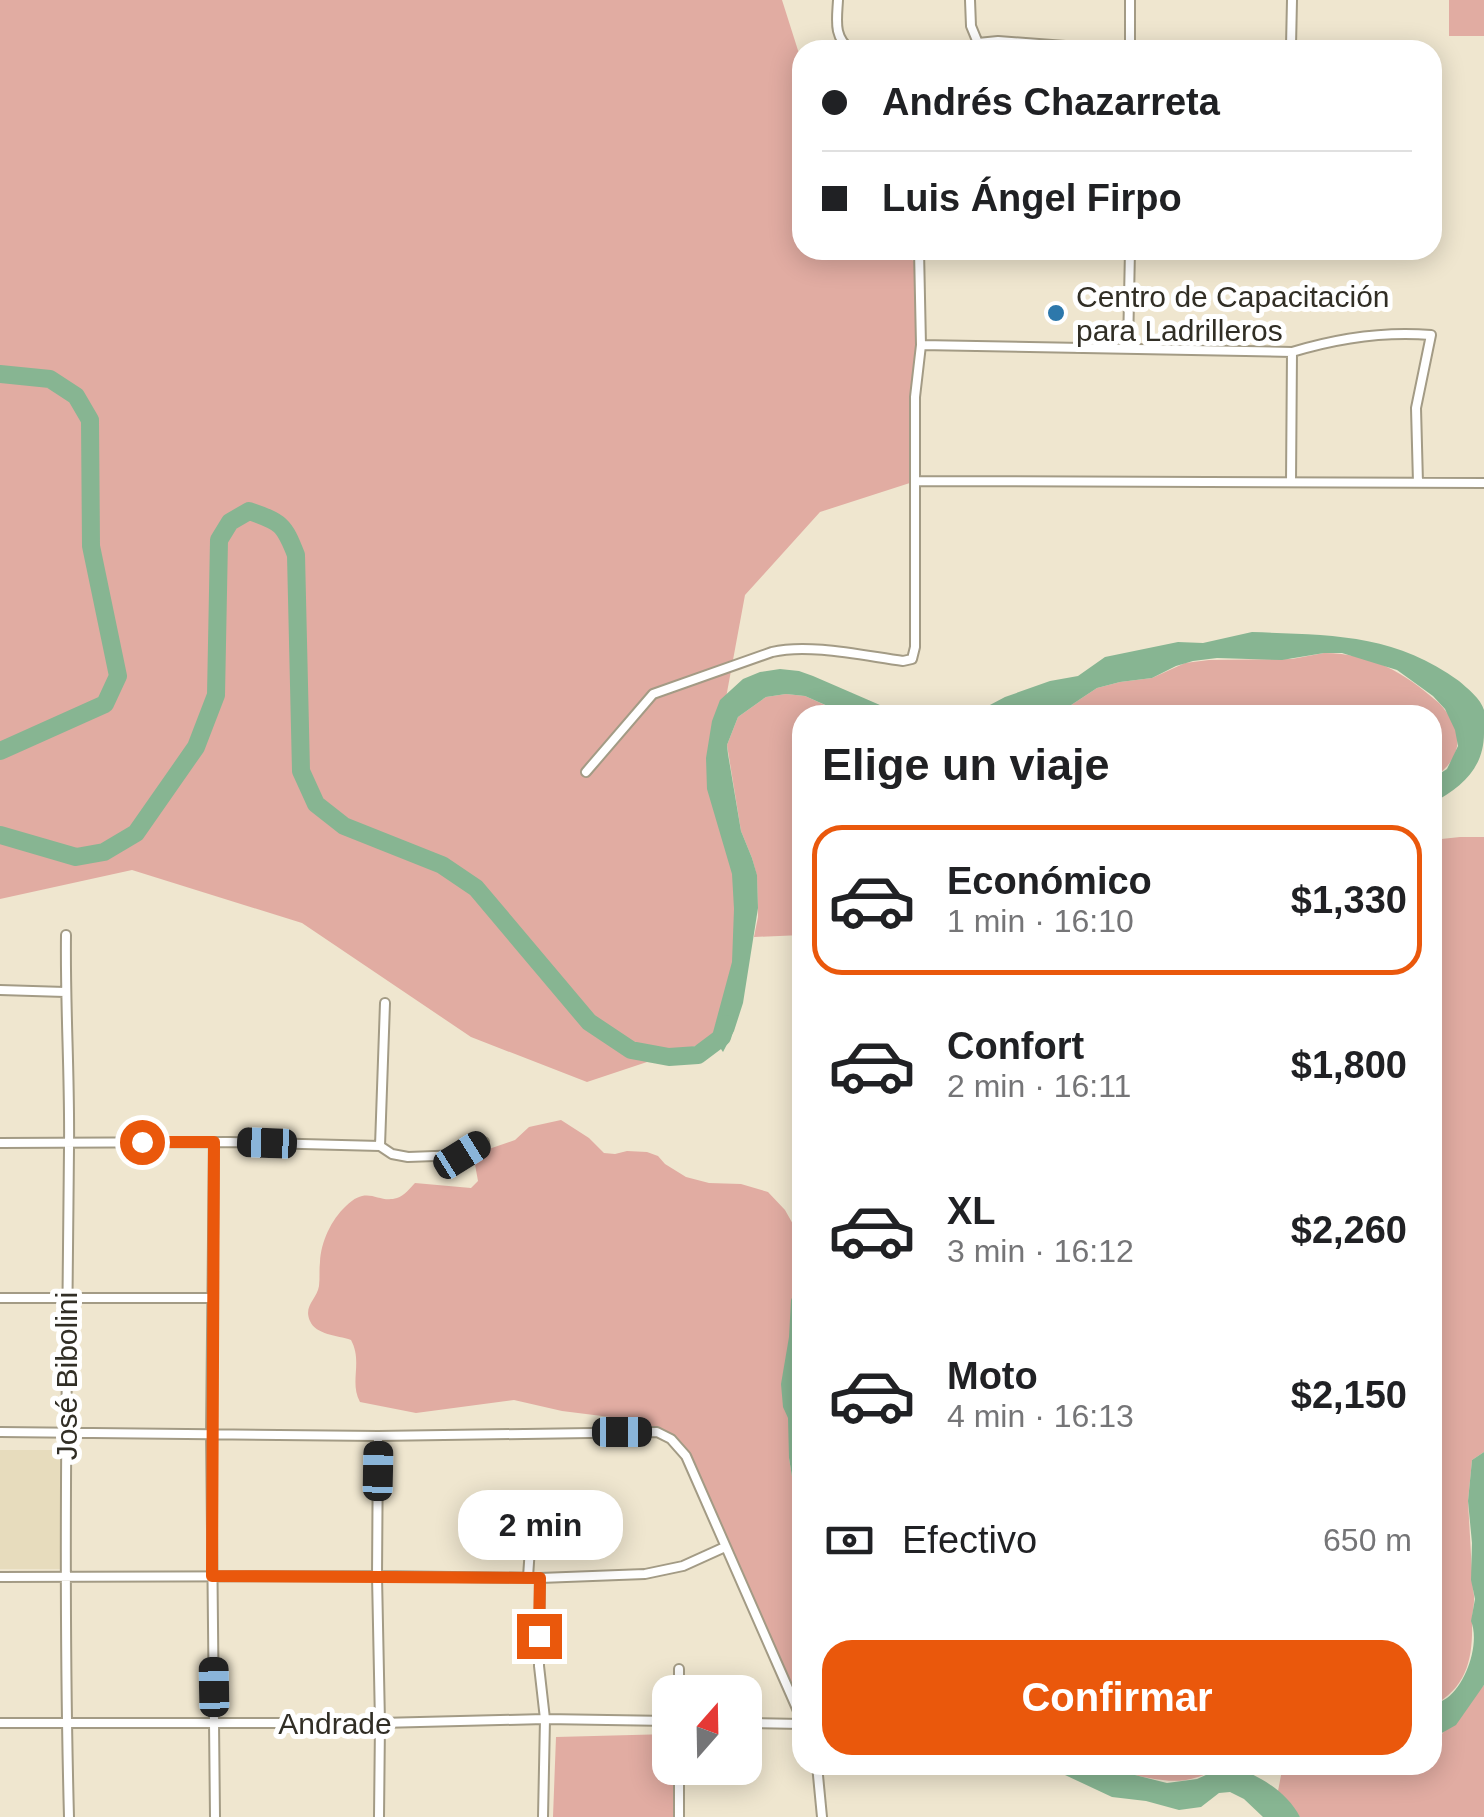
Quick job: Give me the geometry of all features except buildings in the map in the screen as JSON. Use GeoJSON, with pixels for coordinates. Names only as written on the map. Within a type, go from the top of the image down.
{"type":"FeatureCollection","features":[{"type":"Feature","properties":{"kind":"street"},"geometry":{"type":"LineString","coordinates":[[838,0],[836,27],[841,40]]}},
{"type":"Feature","properties":{"kind":"street"},"geometry":{"type":"LineString","coordinates":[[970,0],[971,26],[977,40]]}},
{"type":"Feature","properties":{"kind":"street"},"geometry":{"type":"LineString","coordinates":[[1130,0],[1130,40]]}},
{"type":"Feature","properties":{"kind":"street"},"geometry":{"type":"LineString","coordinates":[[1292,0],[1292,40]]}},
{"type":"Feature","properties":{"kind":"street"},"geometry":{"type":"LineString","coordinates":[[586,772],[653,694],[772,652],[786,648],[912,659],[914,396],[921,345],[919,260]]}},
{"type":"Feature","properties":{"kind":"street"},"geometry":{"type":"LineString","coordinates":[[1128,348],[1130,260]]}},
{"type":"Feature","properties":{"kind":"street"},"geometry":{"type":"LineString","coordinates":[[921,345],[1292,352],[1348,337],[1403,333],[1431,336],[1416,408],[1418,482]]}},
{"type":"Feature","properties":{"kind":"street"},"geometry":{"type":"LineString","coordinates":[[1291,482],[1292,352]]}},
{"type":"Feature","properties":{"kind":"street"},"geometry":{"type":"LineString","coordinates":[[916,482],[1484,483]]}},
{"type":"Feature","properties":{"kind":"street","name":"José Bibolini"},"geometry":{"type":"LineString","coordinates":[[66,935],[68,1817]]}},
{"type":"Feature","properties":{"kind":"street"},"geometry":{"type":"LineString","coordinates":[[0,990],[65,992]]}},
{"type":"Feature","properties":{"kind":"street"},"geometry":{"type":"LineString","coordinates":[[380,1146],[385,1003]]}},
{"type":"Feature","properties":{"kind":"street"},"geometry":{"type":"LineString","coordinates":[[214,1142],[211,1434],[215,1817]]}},
{"type":"Feature","properties":{"kind":"street"},"geometry":{"type":"LineString","coordinates":[[0,1143],[380,1146],[392,1154],[408,1157],[462,1155],[484,1142]]}},
{"type":"Feature","properties":{"kind":"street"},"geometry":{"type":"LineString","coordinates":[[0,1298],[212,1298]]}},
{"type":"Feature","properties":{"kind":"street"},"geometry":{"type":"LineString","coordinates":[[0,1432],[378,1436],[657,1432],[671,1438],[686,1456],[792,1699]]}},
{"type":"Feature","properties":{"kind":"street"},"geometry":{"type":"LineString","coordinates":[[378,1436],[379,1817]]}},
{"type":"Feature","properties":{"kind":"street"},"geometry":{"type":"LineString","coordinates":[[528,1577],[533,1505]]}},
{"type":"Feature","properties":{"kind":"street"},"geometry":{"type":"LineString","coordinates":[[0,1577],[540,1578],[666,1571],[725,1547]]}},
{"type":"Feature","properties":{"kind":"street"},"geometry":{"type":"LineString","coordinates":[[540,1578],[543,1817]]}},
{"type":"Feature","properties":{"kind":"street"},"geometry":{"type":"LineString","coordinates":[[679,1669],[679,1675]]}},
{"type":"Feature","properties":{"kind":"street","name":"Andrade"},"geometry":{"type":"LineString","coordinates":[[0,1723],[652,1722]]}},
{"type":"Feature","properties":{"kind":"street"},"geometry":{"type":"LineString","coordinates":[[762,1723],[792,1722]]}},
{"type":"Feature","properties":{"kind":"street"},"geometry":{"type":"LineString","coordinates":[[818,1775],[822,1817]]}},
{"type":"Feature","properties":{"kind":"street"},"geometry":{"type":"LineString","coordinates":[[679,1785],[679,1817]]}},
{"type":"Feature","properties":{"kind":"shaded area"},"geometry":{"type":"Polygon","coordinates":[[[0,0],[782,0],[795,40],[792,260],[921,262],[916,481],[820,512],[745,595],[718,741],[744,896],[722,1037],[587,1082],[471,1037],[302,923],[132,870],[0,899],[0,0]]]}},
{"type":"Feature","properties":{"kind":"shaded area"},"geometry":{"type":"Polygon","coordinates":[[[1449,0],[1484,0],[1484,36],[1449,36],[1449,0]]]}},
{"type":"Feature","properties":{"kind":"shaded area"},"geometry":{"type":"Polygon","coordinates":[[[1252,632],[1308,634],[1360,640],[1410,654],[1459,681],[1482,706],[1480,757],[1469,776],[1442,797],[1442,772],[1458,746],[1445,709],[1397,670],[1342,653],[1282,660],[1193,661],[1152,678],[1097,688],[1071,705],[990,705],[1050,681],[1078,676],[1105,657],[1178,642],[1203,643],[1252,632]]]}},
{"type":"Feature","properties":{"kind":"shaded area"},"geometry":{"type":"Polygon","coordinates":[[[1324,653],[1372,661],[1412,682],[1441,705],[1071,705],[1097,688],[1152,678],[1185,663],[1292,659],[1324,653]]]}},
{"type":"Feature","properties":{"kind":"shaded area"},"geometry":{"type":"Polygon","coordinates":[[[799,671],[880,705],[825,705],[805,696],[786,694],[766,697],[738,717],[727,745],[741,831],[757,875],[758,908],[743,1003],[723,1052],[712,1036],[732,962],[732,874],[707,789],[706,758],[720,700],[743,679],[760,672],[799,671]]]}},
{"type":"Feature","properties":{"kind":"shaded area"},"geometry":{"type":"Polygon","coordinates":[[[805,696],[825,705],[792,705],[792,935],[754,937],[758,917],[757,876],[741,831],[727,745],[738,717],[766,697],[805,696]]]}},
{"type":"Feature","properties":{"kind":"shaded area"},"geometry":{"type":"Polygon","coordinates":[[[1442,707],[1457,733],[1456,752],[1443,770],[1442,707]]]}},
{"type":"Feature","properties":{"kind":"shaded area"},"geometry":{"type":"Polygon","coordinates":[[[1484,837],[1484,1452],[1472,1460],[1468,1501],[1474,1598],[1469,1660],[1461,1681],[1442,1699],[1442,839],[1484,837]]]}},
{"type":"Feature","properties":{"kind":"shaded area"},"geometry":{"type":"Polygon","coordinates":[[[561,1120],[604,1153],[647,1152],[686,1177],[709,1183],[741,1184],[768,1192],[792,1222],[792,1691],[686,1456],[671,1439],[610,1417],[514,1400],[416,1413],[360,1402],[351,1340],[322,1332],[310,1321],[308,1311],[319,1286],[325,1239],[346,1206],[360,1196],[397,1198],[415,1183],[471,1188],[478,1181],[474,1159],[483,1151],[515,1140],[529,1127],[561,1120]]]}},
{"type":"Feature","properties":{"kind":"shaded area"},"geometry":{"type":"Polygon","coordinates":[[[792,1298],[792,1477],[781,1384],[792,1298]]]}},
{"type":"Feature","properties":{"kind":"shaded area"},"geometry":{"type":"Polygon","coordinates":[[[0,1450],[56,1450],[61,1456],[60,1569],[0,1569],[0,1450]]]}},
{"type":"Feature","properties":{"kind":"shaded area"},"geometry":{"type":"Polygon","coordinates":[[[1484,1452],[1484,1685],[1456,1725],[1442,1733],[1442,1701],[1460,1683],[1473,1651],[1471,1621],[1475,1599],[1468,1501],[1472,1460],[1484,1452]]]}},
{"type":"Feature","properties":{"kind":"shaded area"},"geometry":{"type":"Polygon","coordinates":[[[1484,1685],[1484,1817],[1300,1817],[1278,1791],[1281,1775],[1442,1775],[1442,1734],[1484,1685]]]}},
{"type":"Feature","properties":{"kind":"shaded area"},"geometry":{"type":"Polygon","coordinates":[[[652,1734],[652,1785],[676,1785],[675,1817],[553,1817],[556,1737],[652,1734]]]}},
{"type":"Feature","properties":{"kind":"shaded area"},"geometry":{"type":"Polygon","coordinates":[[[1065,1775],[1135,1775],[1167,1783],[1206,1775],[1254,1775],[1287,1799],[1300,1817],[1263,1817],[1230,1792],[1219,1793],[1201,1807],[1179,1810],[1112,1797],[1065,1775]]]}},
{"type":"Feature","properties":{"kind":"shaded area"},"geometry":{"type":"Polygon","coordinates":[[[1132,1775],[1204,1775],[1172,1781],[1132,1775]]]}},
{"type":"Feature","properties":{"kind":"waterway"},"geometry":{"type":"LineString","coordinates":[[0,374],[50,379],[76,396],[90,420],[91,546],[118,676],[105,704],[0,751]]}},
{"type":"Feature","properties":{"kind":"waterway"},"geometry":{"type":"LineString","coordinates":[[0,835],[76,857],[104,852],[136,833],[196,747],[216,695],[219,540],[230,522],[249,511],[280,526],[296,555],[301,771],[316,804],[344,826],[442,865],[476,888],[589,1022],[631,1050],[669,1057],[698,1055],[722,1037],[726,1024]]}},
{"type":"Feature","properties":{"kind":"place","name":"Centro de Capacitación para Ladrilleros"},"geometry":{"type":"Point","coordinates":[1056,313]}},
{"type":"Feature","properties":{"kind":"route"},"geometry":{"type":"LineString","coordinates":[[142,1142],[214,1142],[212,1576],[540,1578],[539,1636]]}}]}
